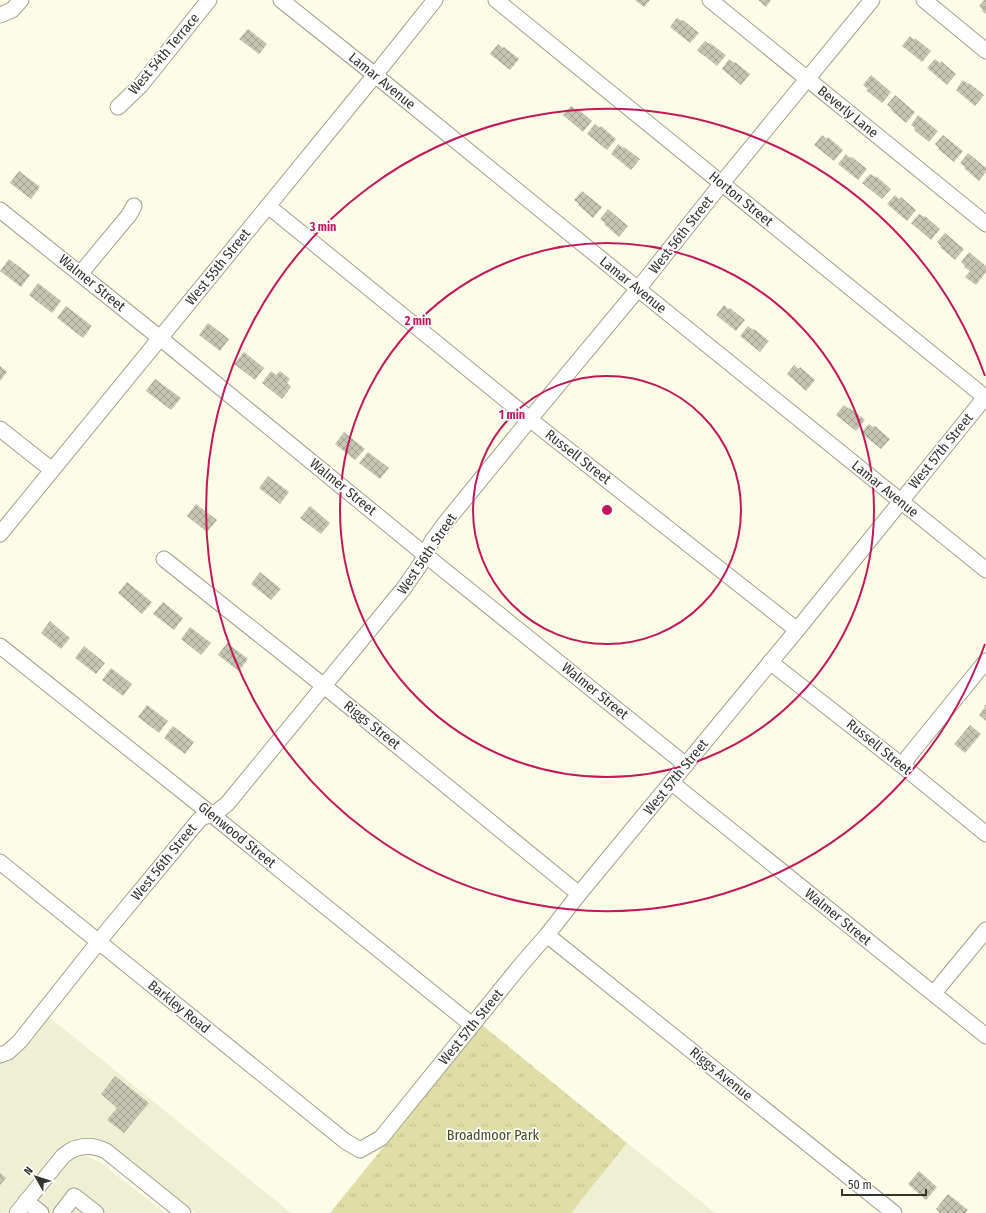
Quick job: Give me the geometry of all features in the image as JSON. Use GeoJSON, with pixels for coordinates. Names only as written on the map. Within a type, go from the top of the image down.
{"type":"FeatureCollection","features":[{"type":"Feature","properties":{"kind":"street"},"geometry":{"type":"LineString","coordinates":[[0,15],[12,10],[21,0]]}},
{"type":"Feature","properties":{"kind":"street","name":"West 54th Terrace"},"geometry":{"type":"LineString","coordinates":[[118,108],[141,85],[209,0]]}},
{"type":"Feature","properties":{"kind":"street","name":"Lamar Avenue"},"geometry":{"type":"LineString","coordinates":[[281,0],[986,570]]}},
{"type":"Feature","properties":{"kind":"street","name":"West 55th Street"},"geometry":{"type":"LineString","coordinates":[[0,534],[435,0]]}},
{"type":"Feature","properties":{"kind":"street","name":"Horton Street"},"geometry":{"type":"LineString","coordinates":[[496,0],[986,397]]}},
{"type":"Feature","properties":{"kind":"street","name":"Beverly Lane"},"geometry":{"type":"LineString","coordinates":[[710,0],[986,224]]}},
{"type":"Feature","properties":{"kind":"street","name":"West 56th Street"},"geometry":{"type":"LineString","coordinates":[[0,1055],[8,1052],[20,1041],[199,820],[203,817],[218,812],[227,804],[404,588],[435,537],[530,418],[638,289],[722,183],[872,0]]}},
{"type":"Feature","properties":{"kind":"street"},"geometry":{"type":"LineString","coordinates":[[924,0],[986,50]]}},
{"type":"Feature","properties":{"kind":"street"},"geometry":{"type":"LineString","coordinates":[[80,274],[129,215],[134,206]]}},
{"type":"Feature","properties":{"kind":"street","name":"Russell Street"},"geometry":{"type":"LineString","coordinates":[[268,206],[530,418],[797,630]]}},
{"type":"Feature","properties":{"kind":"street","name":"Walmer Street"},"geometry":{"type":"LineString","coordinates":[[0,210],[686,765]]}},
{"type":"Feature","properties":{"kind":"street","name":"West 57th Street"},"geometry":{"type":"LineString","coordinates":[[360,1150],[381,1138],[986,397]]}},
{"type":"Feature","properties":{"kind":"street"},"geometry":{"type":"LineString","coordinates":[[0,429],[52,470]]}},
{"type":"Feature","properties":{"kind":"street","name":"Riggs Street"},"geometry":{"type":"LineString","coordinates":[[164,559],[324,686],[579,894]]}},
{"type":"Feature","properties":{"kind":"street","name":"Glenwood Street"},"geometry":{"type":"LineString","coordinates":[[0,646],[472,1025]]}},
{"type":"Feature","properties":{"kind":"street"},"geometry":{"type":"LineString","coordinates":[[904,767],[908,757],[986,661]]}},
{"type":"Feature","properties":{"kind":"street","name":"Russell Street"},"geometry":{"type":"LineString","coordinates":[[770,662],[904,767],[986,834]]}},
{"type":"Feature","properties":{"kind":"street","name":"Walmer Street"},"geometry":{"type":"LineString","coordinates":[[672,783],[986,1036]]}},
{"type":"Feature","properties":{"kind":"street","name":"Barkley Road"},"geometry":{"type":"LineString","coordinates":[[0,862],[345,1141],[360,1150]]}},
{"type":"Feature","properties":{"kind":"street"},"geometry":{"type":"LineString","coordinates":[[934,993],[986,930]]}},
{"type":"Feature","properties":{"kind":"street","name":"Riggs Avenue"},"geometry":{"type":"LineString","coordinates":[[547,935],[894,1213]]}},
{"type":"Feature","properties":{"kind":"street"},"geometry":{"type":"LineString","coordinates":[[41,1213],[21,1207],[63,1156],[70,1150],[82,1146],[95,1147],[106,1152],[183,1213]]}},
{"type":"Feature","properties":{"kind":"street"},"geometry":{"type":"LineString","coordinates":[[61,1213],[74,1196],[96,1213]]}},
{"type":"Feature","properties":{"kind":"shaded area"},"geometry":{"type":"Polygon","coordinates":[[[48,1016],[291,1213],[196,1213],[109,1144],[100,1140],[89,1139],[68,1143],[59,1149],[6,1213],[0,1213],[0,1064],[6,1063],[13,1058],[48,1016]]]}},
{"type":"Feature","properties":{"kind":"shaded area"},"geometry":{"type":"Polygon","coordinates":[[[627,1143],[715,1213],[571,1213],[627,1143]]]}},
{"type":"Feature","properties":{"kind":"shaded area"},"geometry":{"type":"Polygon","coordinates":[[[79,1156],[86,1156],[100,1162],[165,1213],[24,1213],[64,1164],[79,1156]]]}},
{"type":"Feature","properties":{"kind":"green space","name":"Broadmoor Park"},"geometry":{"type":"Polygon","coordinates":[[[482,1025],[627,1143],[571,1213],[330,1213],[482,1025]]]}},
{"type":"Feature","properties":{"kind":"building"},"geometry":{"type":"Polygon","coordinates":[[[635,0],[650,0],[644,7],[635,0]]]}},
{"type":"Feature","properties":{"kind":"building"},"geometry":{"type":"Polygon","coordinates":[[[758,0],[771,0],[766,7],[758,0]]]}},
{"type":"Feature","properties":{"kind":"building"},"geometry":{"type":"Polygon","coordinates":[[[984,0],[986,0],[986,14],[979,6],[984,0]]]}},
{"type":"Feature","properties":{"kind":"building"},"geometry":{"type":"Polygon","coordinates":[[[677,18],[682,21],[683,20],[699,33],[690,43],[670,27],[677,18]]]}},
{"type":"Feature","properties":{"kind":"building"},"geometry":{"type":"Polygon","coordinates":[[[248,29],[267,44],[259,54],[239,39],[248,29]]]}},
{"type":"Feature","properties":{"kind":"building"},"geometry":{"type":"Polygon","coordinates":[[[910,36],[914,40],[915,38],[931,51],[922,62],[902,46],[910,36]]]}},
{"type":"Feature","properties":{"kind":"building"},"geometry":{"type":"Polygon","coordinates":[[[705,41],[726,55],[717,66],[697,50],[705,41]]]}},
{"type":"Feature","properties":{"kind":"building"},"geometry":{"type":"Polygon","coordinates":[[[498,44],[519,59],[510,70],[490,54],[498,44]]]}},
{"type":"Feature","properties":{"kind":"building"},"geometry":{"type":"Polygon","coordinates":[[[729,59],[750,74],[741,85],[722,69],[729,59]]]}},
{"type":"Feature","properties":{"kind":"building"},"geometry":{"type":"Polygon","coordinates":[[[935,59],[940,63],[941,61],[956,74],[947,85],[927,68],[935,59]]]}},
{"type":"Feature","properties":{"kind":"building"},"geometry":{"type":"Polygon","coordinates":[[[871,75],[891,92],[882,103],[866,90],[868,89],[863,85],[871,75]]]}},
{"type":"Feature","properties":{"kind":"building"},"geometry":{"type":"Polygon","coordinates":[[[963,80],[984,95],[975,106],[956,90],[963,80]]]}},
{"type":"Feature","properties":{"kind":"building"},"geometry":{"type":"Polygon","coordinates":[[[895,95],[915,112],[906,123],[887,105],[895,95]]]}},
{"type":"Feature","properties":{"kind":"building"},"geometry":{"type":"Polygon","coordinates":[[[571,106],[576,110],[577,108],[592,121],[583,132],[563,115],[571,106]]]}},
{"type":"Feature","properties":{"kind":"building"},"geometry":{"type":"Polygon","coordinates":[[[918,115],[938,131],[929,142],[914,130],[915,128],[911,125],[918,115]]]}},
{"type":"Feature","properties":{"kind":"building"},"geometry":{"type":"Polygon","coordinates":[[[595,124],[600,128],[601,126],[616,139],[607,150],[587,134],[595,124]]]}},
{"type":"Feature","properties":{"kind":"building"},"geometry":{"type":"Polygon","coordinates":[[[822,135],[827,139],[828,137],[843,150],[834,161],[814,145],[822,135]]]}},
{"type":"Feature","properties":{"kind":"building"},"geometry":{"type":"Polygon","coordinates":[[[943,135],[963,151],[954,162],[938,149],[939,148],[935,144],[943,135]]]}},
{"type":"Feature","properties":{"kind":"building"},"geometry":{"type":"Polygon","coordinates":[[[618,144],[640,159],[631,170],[611,154],[618,144]]]}},
{"type":"Feature","properties":{"kind":"building"},"geometry":{"type":"Polygon","coordinates":[[[968,153],[986,168],[986,172],[979,181],[960,163],[968,153]]]}},
{"type":"Feature","properties":{"kind":"building"},"geometry":{"type":"Polygon","coordinates":[[[846,154],[867,169],[858,180],[838,164],[846,154]]]}},
{"type":"Feature","properties":{"kind":"building"},"geometry":{"type":"Polygon","coordinates":[[[19,171],[40,187],[31,199],[10,183],[19,171]]]}},
{"type":"Feature","properties":{"kind":"building"},"geometry":{"type":"Polygon","coordinates":[[[870,174],[875,177],[876,176],[891,189],[882,199],[862,183],[870,174]]]}},
{"type":"Feature","properties":{"kind":"building"},"geometry":{"type":"Polygon","coordinates":[[[582,191],[602,207],[593,218],[574,200],[582,191]]]}},
{"type":"Feature","properties":{"kind":"building"},"geometry":{"type":"Polygon","coordinates":[[[895,195],[899,199],[901,197],[916,210],[907,221],[887,204],[895,195]]]}},
{"type":"Feature","properties":{"kind":"building"},"geometry":{"type":"Polygon","coordinates":[[[608,209],[628,226],[619,237],[600,219],[608,209]]]}},
{"type":"Feature","properties":{"kind":"building"},"geometry":{"type":"Polygon","coordinates":[[[919,214],[924,217],[925,216],[940,229],[931,240],[911,223],[919,214]]]}},
{"type":"Feature","properties":{"kind":"building"},"geometry":{"type":"Polygon","coordinates":[[[945,233],[964,249],[955,260],[940,247],[941,246],[937,242],[945,233]]]}},
{"type":"Feature","properties":{"kind":"building"},"geometry":{"type":"Polygon","coordinates":[[[969,252],[986,266],[986,272],[976,285],[965,277],[970,271],[964,267],[965,266],[961,262],[969,252]]]}},
{"type":"Feature","properties":{"kind":"building"},"geometry":{"type":"Polygon","coordinates":[[[9,259],[30,275],[21,287],[0,271],[9,259]]]}},
{"type":"Feature","properties":{"kind":"building"},"geometry":{"type":"Polygon","coordinates":[[[38,283],[61,301],[52,313],[29,295],[38,283]]]}},
{"type":"Feature","properties":{"kind":"building"},"geometry":{"type":"Polygon","coordinates":[[[724,305],[745,320],[736,331],[716,315],[724,305]]]}},
{"type":"Feature","properties":{"kind":"building"},"geometry":{"type":"Polygon","coordinates":[[[66,306],[92,326],[83,338],[57,318],[66,306]]]}},
{"type":"Feature","properties":{"kind":"building"},"geometry":{"type":"Polygon","coordinates":[[[208,323],[229,339],[220,351],[199,335],[208,323]]]}},
{"type":"Feature","properties":{"kind":"building"},"geometry":{"type":"Polygon","coordinates":[[[748,326],[769,341],[760,352],[740,336],[748,326]]]}},
{"type":"Feature","properties":{"kind":"building"},"geometry":{"type":"Polygon","coordinates":[[[244,352],[264,368],[255,380],[234,364],[244,352]]]}},
{"type":"Feature","properties":{"kind":"building"},"geometry":{"type":"Polygon","coordinates":[[[794,365],[799,369],[800,367],[815,380],[806,391],[787,374],[794,365]]]}},
{"type":"Feature","properties":{"kind":"building"},"geometry":{"type":"Polygon","coordinates":[[[0,366],[7,372],[0,381],[0,366]]]}},
{"type":"Feature","properties":{"kind":"building"},"geometry":{"type":"Polygon","coordinates":[[[271,371],[276,375],[280,371],[290,379],[287,383],[291,387],[282,399],[262,383],[271,371]]]}},
{"type":"Feature","properties":{"kind":"building"},"geometry":{"type":"Polygon","coordinates":[[[155,379],[181,398],[171,410],[146,391],[155,379]]]}},
{"type":"Feature","properties":{"kind":"building"},"geometry":{"type":"Polygon","coordinates":[[[844,405],[865,420],[856,431],[836,415],[844,405]]]}},
{"type":"Feature","properties":{"kind":"building"},"geometry":{"type":"Polygon","coordinates":[[[869,424],[873,427],[875,426],[890,439],[881,449],[861,433],[869,424]]]}},
{"type":"Feature","properties":{"kind":"building"},"geometry":{"type":"Polygon","coordinates":[[[344,432],[365,449],[355,460],[335,444],[344,432]]]}},
{"type":"Feature","properties":{"kind":"building"},"geometry":{"type":"Polygon","coordinates":[[[368,452],[389,468],[380,479],[359,463],[368,452]]]}},
{"type":"Feature","properties":{"kind":"building"},"geometry":{"type":"Polygon","coordinates":[[[268,476],[289,492],[280,504],[259,488],[268,476]]]}},
{"type":"Feature","properties":{"kind":"building"},"geometry":{"type":"Polygon","coordinates":[[[196,504],[217,520],[207,532],[187,516],[196,504]]]}},
{"type":"Feature","properties":{"kind":"building"},"geometry":{"type":"Polygon","coordinates":[[[310,506],[330,523],[321,534],[300,518],[310,506]]]}},
{"type":"Feature","properties":{"kind":"building"},"geometry":{"type":"Polygon","coordinates":[[[260,572],[281,589],[271,600],[251,584],[260,572]]]}},
{"type":"Feature","properties":{"kind":"building"},"geometry":{"type":"Polygon","coordinates":[[[127,582],[152,602],[142,614],[118,593],[127,582]]]}},
{"type":"Feature","properties":{"kind":"building"},"geometry":{"type":"Polygon","coordinates":[[[163,602],[183,618],[174,630],[153,614],[163,602]]]}},
{"type":"Feature","properties":{"kind":"building"},"geometry":{"type":"Polygon","coordinates":[[[50,621],[70,638],[61,649],[41,633],[50,621]]]}},
{"type":"Feature","properties":{"kind":"building"},"geometry":{"type":"Polygon","coordinates":[[[190,627],[211,643],[201,655],[181,639],[190,627]]]}},
{"type":"Feature","properties":{"kind":"building"},"geometry":{"type":"Polygon","coordinates":[[[227,643],[248,659],[239,671],[218,655],[227,643]]]}},
{"type":"Feature","properties":{"kind":"building"},"geometry":{"type":"Polygon","coordinates":[[[84,646],[105,663],[96,674],[75,658],[84,646]]]}},
{"type":"Feature","properties":{"kind":"building"},"geometry":{"type":"Polygon","coordinates":[[[111,668],[132,684],[123,696],[102,680],[111,668]]]}},
{"type":"Feature","properties":{"kind":"building"},"geometry":{"type":"Polygon","coordinates":[[[986,704],[986,721],[979,715],[986,704]]]}},
{"type":"Feature","properties":{"kind":"building"},"geometry":{"type":"Polygon","coordinates":[[[147,705],[168,721],[159,733],[138,717],[147,705]]]}},
{"type":"Feature","properties":{"kind":"building"},"geometry":{"type":"Polygon","coordinates":[[[970,725],[981,734],[965,753],[954,744],[970,725]]]}},
{"type":"Feature","properties":{"kind":"building"},"geometry":{"type":"Polygon","coordinates":[[[173,726],[194,742],[185,754],[164,738],[173,726]]]}},
{"type":"Feature","properties":{"kind":"building"},"geometry":{"type":"Polygon","coordinates":[[[115,1076],[149,1103],[124,1133],[107,1120],[117,1108],[101,1094],[115,1076]]]}},
{"type":"Feature","properties":{"kind":"building"},"geometry":{"type":"Polygon","coordinates":[[[919,1171],[937,1187],[926,1200],[908,1184],[919,1171]]]}},
{"type":"Feature","properties":{"kind":"building"},"geometry":{"type":"Polygon","coordinates":[[[0,1173],[6,1178],[0,1185],[0,1173]]]}},
{"type":"Feature","properties":{"kind":"building"},"geometry":{"type":"Polygon","coordinates":[[[948,1194],[968,1210],[966,1213],[940,1213],[936,1209],[948,1194]]]}}]}
